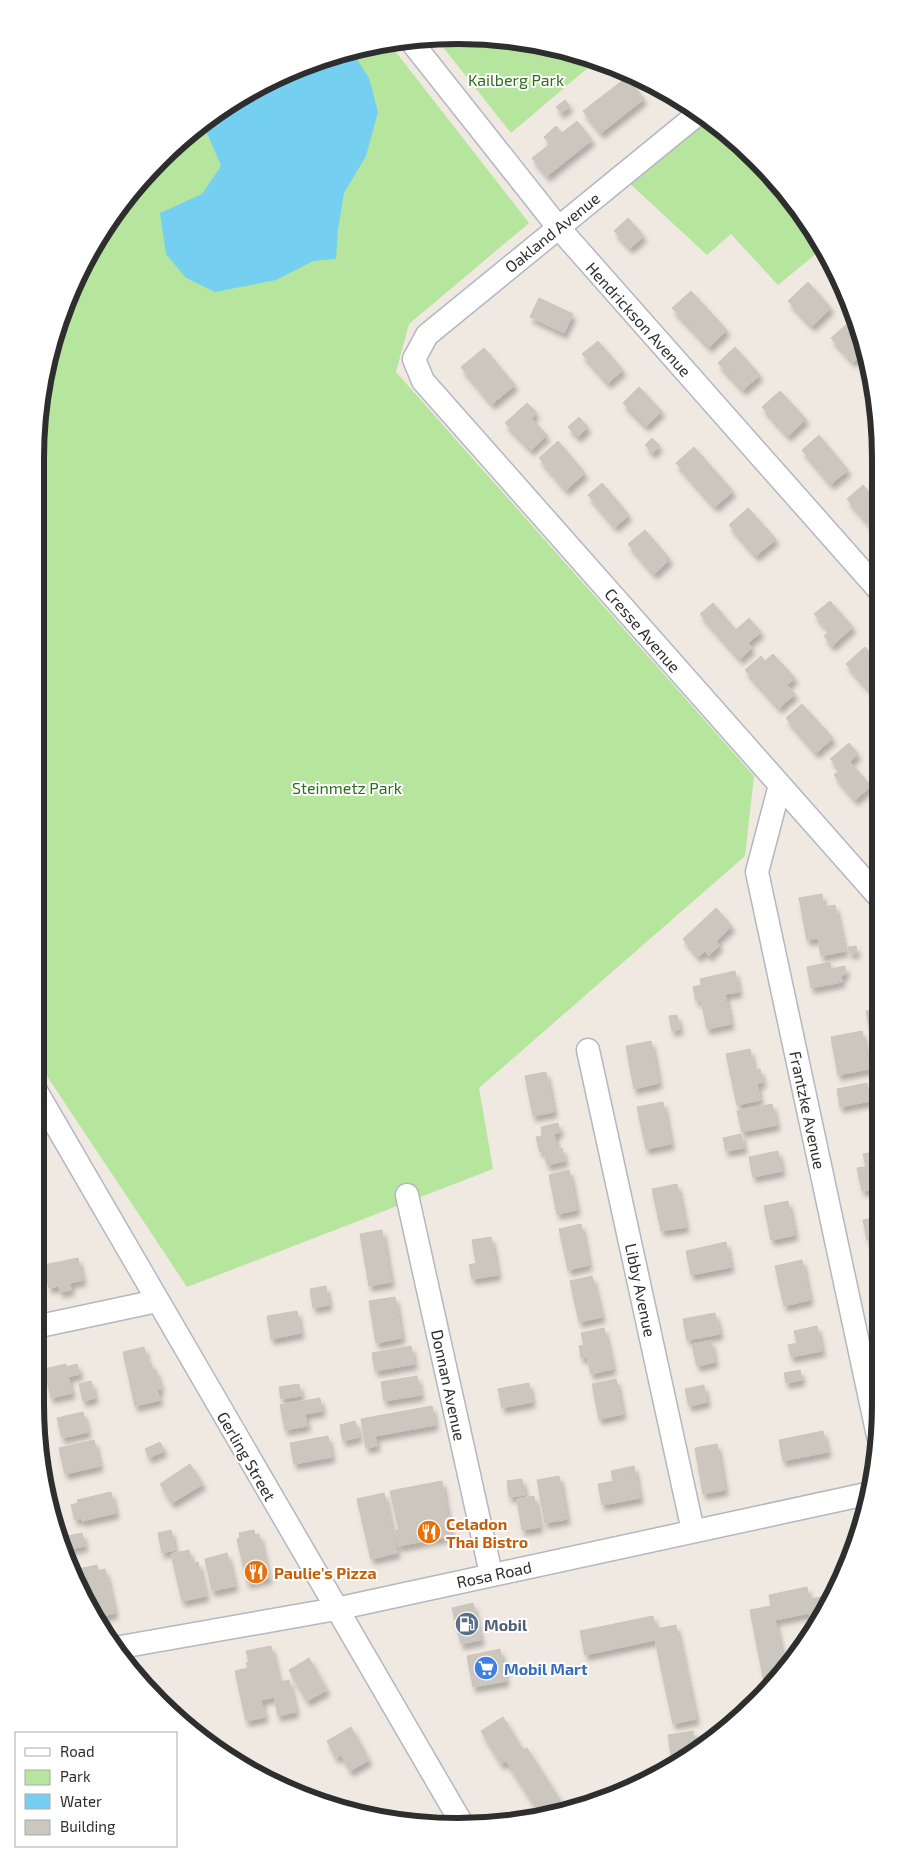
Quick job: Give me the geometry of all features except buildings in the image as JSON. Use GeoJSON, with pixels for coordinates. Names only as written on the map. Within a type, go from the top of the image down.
{"type":"FeatureCollection","features":[{"type":"Feature","properties":{"kind":"street","name":"Hendrickson Avenue"},"geometry":{"type":"LineString","coordinates":[[415,46],[558,227],[872,582]]}},
{"type":"Feature","properties":{"kind":"street","name":"Oakland Avenue"},"geometry":{"type":"LineString","coordinates":[[414,359],[427,335],[693,118]]}},
{"type":"Feature","properties":{"kind":"street","name":"Cresse Avenue"},"geometry":{"type":"LineString","coordinates":[[414,359],[423,382],[872,889]]}},
{"type":"Feature","properties":{"kind":"street","name":"Frantzke Avenue"},"geometry":{"type":"LineString","coordinates":[[780,786],[757,872],[872,1407]]}},
{"type":"Feature","properties":{"kind":"street","name":"Libby Avenue"},"geometry":{"type":"LineString","coordinates":[[588,1050],[693,1531]]}},
{"type":"Feature","properties":{"kind":"street","name":"Gerling Street"},"geometry":{"type":"LineString","coordinates":[[44,1105],[459,1818]]}},
{"type":"Feature","properties":{"kind":"street","name":"Donnan Avenue"},"geometry":{"type":"LineString","coordinates":[[407,1195],[491,1574]]}},
{"type":"Feature","properties":{"kind":"street"},"geometry":{"type":"LineString","coordinates":[[44,1325],[157,1301]]}},
{"type":"Feature","properties":{"kind":"street","name":"Rosa Road"},"geometry":{"type":"LineString","coordinates":[[123,1647],[336,1609],[862,1495]]}},
{"type":"Feature","properties":{"kind":"green space","name":"Kailberg Park"},"geometry":{"type":"Polygon","coordinates":[[[441,45],[512,47],[565,58],[590,66],[511,133],[441,45]]]}},
{"type":"Feature","properties":{"kind":"green space","name":"Steinmetz Park"},"geometry":{"type":"Polygon","coordinates":[[[393,49],[529,223],[409,324],[396,372],[754,776],[745,856],[479,1088],[493,1169],[187,1287],[44,1072],[44,458],[47,404],[58,351],[75,299],[86,275],[99,251],[129,206],[165,165],[206,129],[251,99],[275,86],[325,66],[393,49]]]}},
{"type":"Feature","properties":{"kind":"green space"},"geometry":{"type":"Polygon","coordinates":[[[699,121],[751,165],[787,206],[818,252],[778,285],[731,234],[707,255],[626,180],[699,121]]]}},
{"type":"Feature","properties":{"kind":"water"},"geometry":{"type":"Polygon","coordinates":[[[355,57],[369,78],[378,112],[366,156],[344,193],[338,230],[336,259],[313,261],[276,280],[215,292],[186,278],[166,254],[160,213],[202,194],[221,166],[206,129],[251,99],[275,86],[299,75],[355,57]]]}},
{"type":"Feature","properties":{"kind":"place","name":"Celadon Thai Bistro"},"geometry":{"type":"Point","coordinates":[429,1532]}},
{"type":"Feature","properties":{"kind":"place","name":"Paulie's Pizza"},"geometry":{"type":"Point","coordinates":[256,1572]}},
{"type":"Feature","properties":{"kind":"place","name":"Mobil"},"geometry":{"type":"Point","coordinates":[467,1624]}},
{"type":"Feature","properties":{"kind":"place","name":"Mobil Mart"},"geometry":{"type":"Point","coordinates":[486,1668]}}]}
